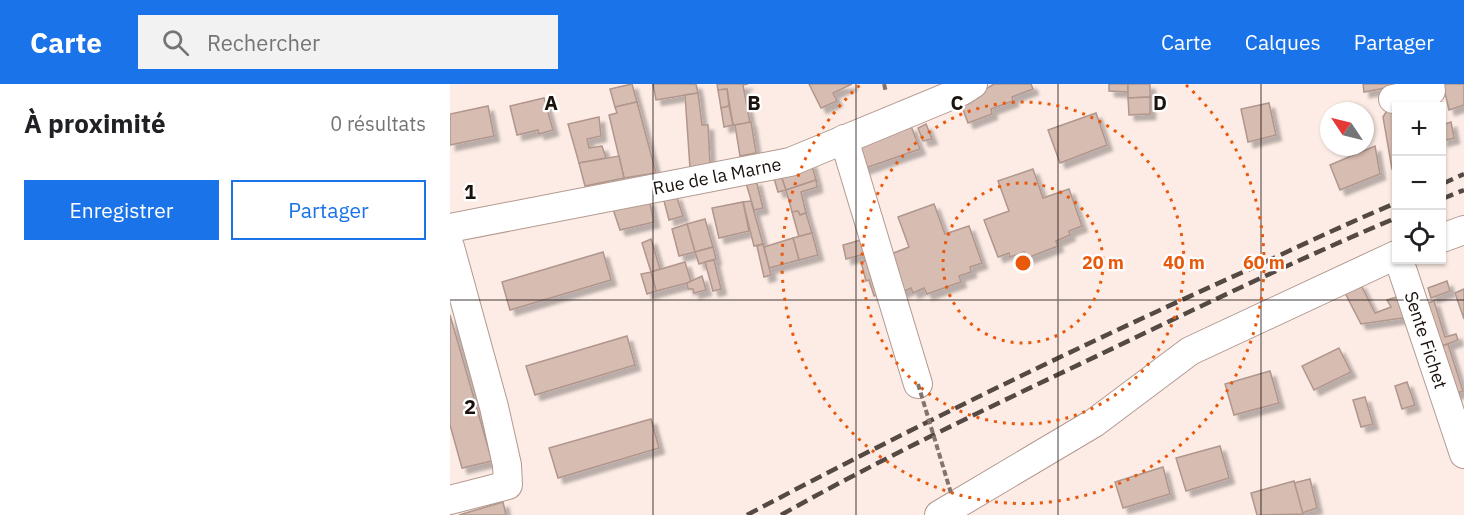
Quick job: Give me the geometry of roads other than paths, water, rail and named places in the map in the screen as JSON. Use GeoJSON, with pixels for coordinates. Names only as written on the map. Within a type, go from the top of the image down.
{"type":"FeatureCollection","features":[{"type":"Feature","properties":{"kind":"street","name":"Rue de la Marne"},"geometry":{"type":"LineString","coordinates":[[450,228],[790,162],[962,91],[973,84]]}},
{"type":"Feature","properties":{"kind":"street"},"geometry":{"type":"LineString","coordinates":[[1393,99],[1431,91],[1430,84]]}},
{"type":"Feature","properties":{"kind":"street"},"geometry":{"type":"LineString","coordinates":[[844,139],[918,384]]}},
{"type":"Feature","properties":{"kind":"street"},"geometry":{"type":"LineString","coordinates":[[1446,237],[1464,230]]}},
{"type":"Feature","properties":{"kind":"street"},"geometry":{"type":"LineString","coordinates":[[450,247],[494,407],[507,465],[508,485],[450,500]]}},
{"type":"Feature","properties":{"kind":"street"},"geometry":{"type":"LineString","coordinates":[[950,508],[1094,423],[1190,351],[1392,257]]}},
{"type":"Feature","properties":{"kind":"street","name":"Sente Fichet"},"geometry":{"type":"LineString","coordinates":[[1400,264],[1464,454]]}},
{"type":"Feature","properties":{"kind":"railway"},"geometry":{"type":"LineString","coordinates":[[1446,182],[1464,174]]}},
{"type":"Feature","properties":{"kind":"railway"},"geometry":{"type":"LineString","coordinates":[[1446,197],[1464,190]]}},
{"type":"Feature","properties":{"kind":"railway"},"geometry":{"type":"LineString","coordinates":[[747,515],[935,418],[1061,357],[1392,205]]}},
{"type":"Feature","properties":{"kind":"railway"},"geometry":{"type":"LineString","coordinates":[[781,515],[899,452],[1019,393],[1247,285],[1392,220]]}}]}
